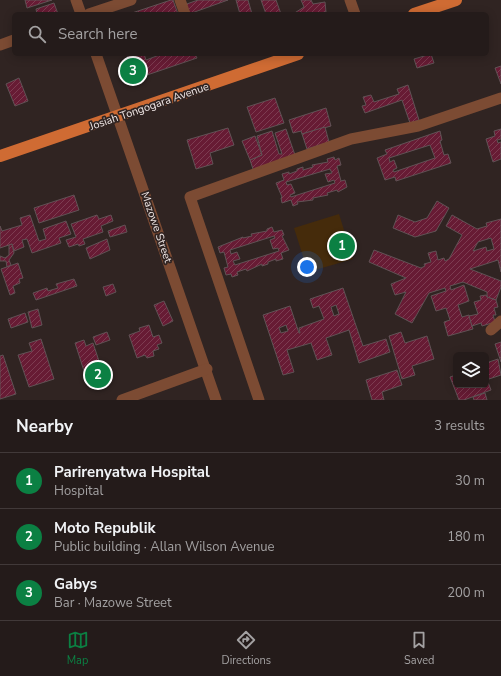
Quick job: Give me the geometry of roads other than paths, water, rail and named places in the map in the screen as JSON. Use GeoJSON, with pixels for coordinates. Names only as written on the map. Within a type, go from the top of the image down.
{"type":"FeatureCollection","features":[{"type":"Feature","properties":{"kind":"main road"},"geometry":{"type":"LineString","coordinates":[[420,12],[456,0]]}},
{"type":"Feature","properties":{"kind":"main road","name":"Josiah Tongogara Avenue"},"geometry":{"type":"LineString","coordinates":[[0,156],[292,56]]}},
{"type":"Feature","properties":{"kind":"street"},"geometry":{"type":"LineString","coordinates":[[76,0],[80,12]]}},
{"type":"Feature","properties":{"kind":"street"},"geometry":{"type":"LineString","coordinates":[[95,12],[131,0]]}},
{"type":"Feature","properties":{"kind":"street"},"geometry":{"type":"LineString","coordinates":[[180,0],[184,12]]}},
{"type":"Feature","properties":{"kind":"street"},"geometry":{"type":"LineString","coordinates":[[350,0],[354,12]]}},
{"type":"Feature","properties":{"kind":"street"},"geometry":{"type":"LineString","coordinates":[[0,45],[12,41]]}},
{"type":"Feature","properties":{"kind":"street","name":"Mazowe Street"},"geometry":{"type":"LineString","coordinates":[[97,56],[207,369],[216,400]]}},
{"type":"Feature","properties":{"kind":"street"},"geometry":{"type":"LineString","coordinates":[[259,400],[190,197],[351,139],[418,126],[501,98]]}},
{"type":"Feature","properties":{"kind":"street"},"geometry":{"type":"LineString","coordinates":[[491,330],[501,322]]}},
{"type":"Feature","properties":{"kind":"street"},"geometry":{"type":"LineString","coordinates":[[122,400],[207,369]]}},
{"type":"Feature","properties":{"kind":"place","name":"Gabys"},"geometry":{"type":"Point","coordinates":[133,71]}},
{"type":"Feature","properties":{"kind":"place","name":"Parirenyatwa Hospital"},"geometry":{"type":"Point","coordinates":[342,246]}},
{"type":"Feature","properties":{"kind":"place","name":"Moto Republik"},"geometry":{"type":"Point","coordinates":[98,375]}}]}
